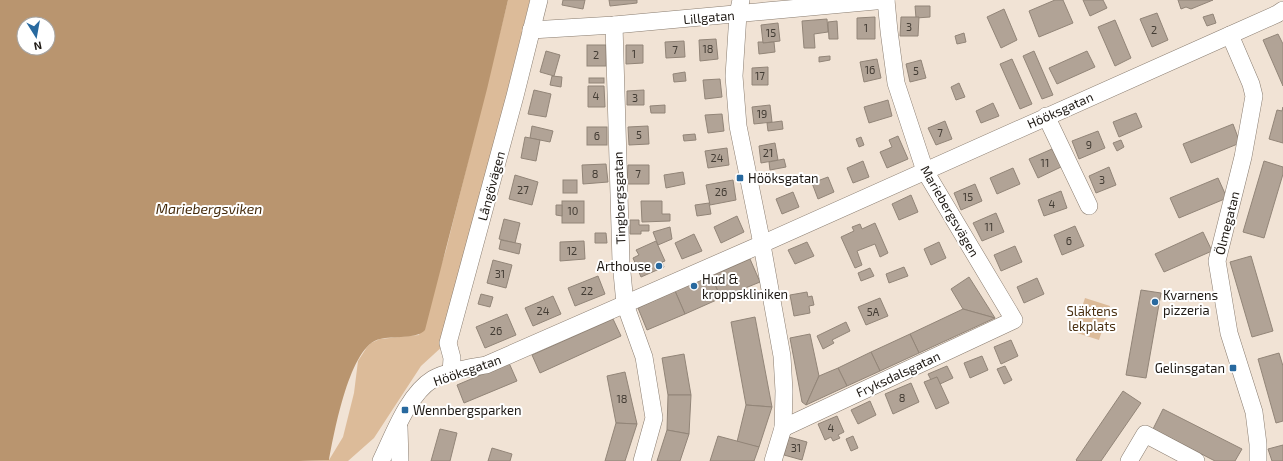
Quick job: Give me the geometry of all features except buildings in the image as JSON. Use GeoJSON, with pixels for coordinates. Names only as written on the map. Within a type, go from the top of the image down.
{"type":"FeatureCollection","features":[{"type":"Feature","properties":{"kind":"street","name":"Långövägen"},"geometry":{"type":"LineString","coordinates":[[451,373],[452,358],[448,343],[515,96],[538,0]]}},
{"type":"Feature","properties":{"kind":"street","name":"Lillgatan"},"geometry":{"type":"LineString","coordinates":[[531,30],[614,26],[739,7],[886,0]]}},
{"type":"Feature","properties":{"kind":"street","name":"Mariebergsvägen"},"geometry":{"type":"LineString","coordinates":[[886,0],[896,83],[925,170],[1014,320]]}},
{"type":"Feature","properties":{"kind":"street"},"geometry":{"type":"LineString","coordinates":[[739,7],[734,76],[738,126],[762,244],[782,356],[784,391],[782,428],[773,461]]}},
{"type":"Feature","properties":{"kind":"street","name":"Hööksgatan"},"geometry":{"type":"LineString","coordinates":[[380,461],[405,410],[418,390],[433,379],[451,373],[486,365],[762,244],[1281,12]]}},
{"type":"Feature","properties":{"kind":"street","name":"Tingbergsgatan"},"geometry":{"type":"LineString","coordinates":[[614,26],[621,262],[625,304],[644,357],[654,418],[642,461]]}},
{"type":"Feature","properties":{"kind":"street","name":"Ölmegatan"},"geometry":{"type":"LineString","coordinates":[[1230,35],[1251,84],[1254,96],[1243,158],[1217,262],[1229,333],[1254,412],[1258,444],[1258,461]]}},
{"type":"Feature","properties":{"kind":"street"},"geometry":{"type":"LineString","coordinates":[[1046,116],[1089,206]]}},
{"type":"Feature","properties":{"kind":"street","name":"Fryksdalsgatan"},"geometry":{"type":"LineString","coordinates":[[782,428],[1014,320]]}},
{"type":"Feature","properties":{"kind":"street","name":"Hööksgatan"},"geometry":{"type":"LineString","coordinates":[[399,424],[400,461]]}},
{"type":"Feature","properties":{"kind":"street"},"geometry":{"type":"LineString","coordinates":[[1129,461],[1145,434],[1196,461]]}},
{"type":"Feature","properties":{"kind":"green space"},"geometry":{"type":"Polygon","coordinates":[[[508,0],[530,0],[445,344],[421,366],[374,438],[348,461],[299,461],[329,460],[343,437],[354,393],[358,361],[367,347],[371,343],[380,339],[419,335],[446,250],[508,0]]]}},
{"type":"Feature","properties":{"kind":"green space","name":"Släktens lekplats"},"geometry":{"type":"Polygon","coordinates":[[[1085,298],[1110,306],[1099,340],[1074,332],[1085,298]]]}},
{"type":"Feature","properties":{"kind":"water","name":"Mariebergsviken"},"geometry":{"type":"Polygon","coordinates":[[[0,0],[508,0],[487,89],[425,330],[417,335],[380,339],[369,345],[360,356],[345,391],[339,411],[329,460],[0,461],[0,0]]]}},
{"type":"Feature","properties":{"kind":"place","name":"Hööksgatan"},"geometry":{"type":"Point","coordinates":[740,178]}},
{"type":"Feature","properties":{"kind":"place","name":"Arthouse"},"geometry":{"type":"Point","coordinates":[659,266]}},
{"type":"Feature","properties":{"kind":"place","name":"Hud & kroppskliniken"},"geometry":{"type":"Point","coordinates":[694,286]}},
{"type":"Feature","properties":{"kind":"place","name":"Kvarnens pizzeria"},"geometry":{"type":"Point","coordinates":[1155,302]}},
{"type":"Feature","properties":{"kind":"place","name":"Gelinsgatan"},"geometry":{"type":"Point","coordinates":[1233,368]}},
{"type":"Feature","properties":{"kind":"place","name":"Wennbergsparken"},"geometry":{"type":"Point","coordinates":[405,410]}}]}
